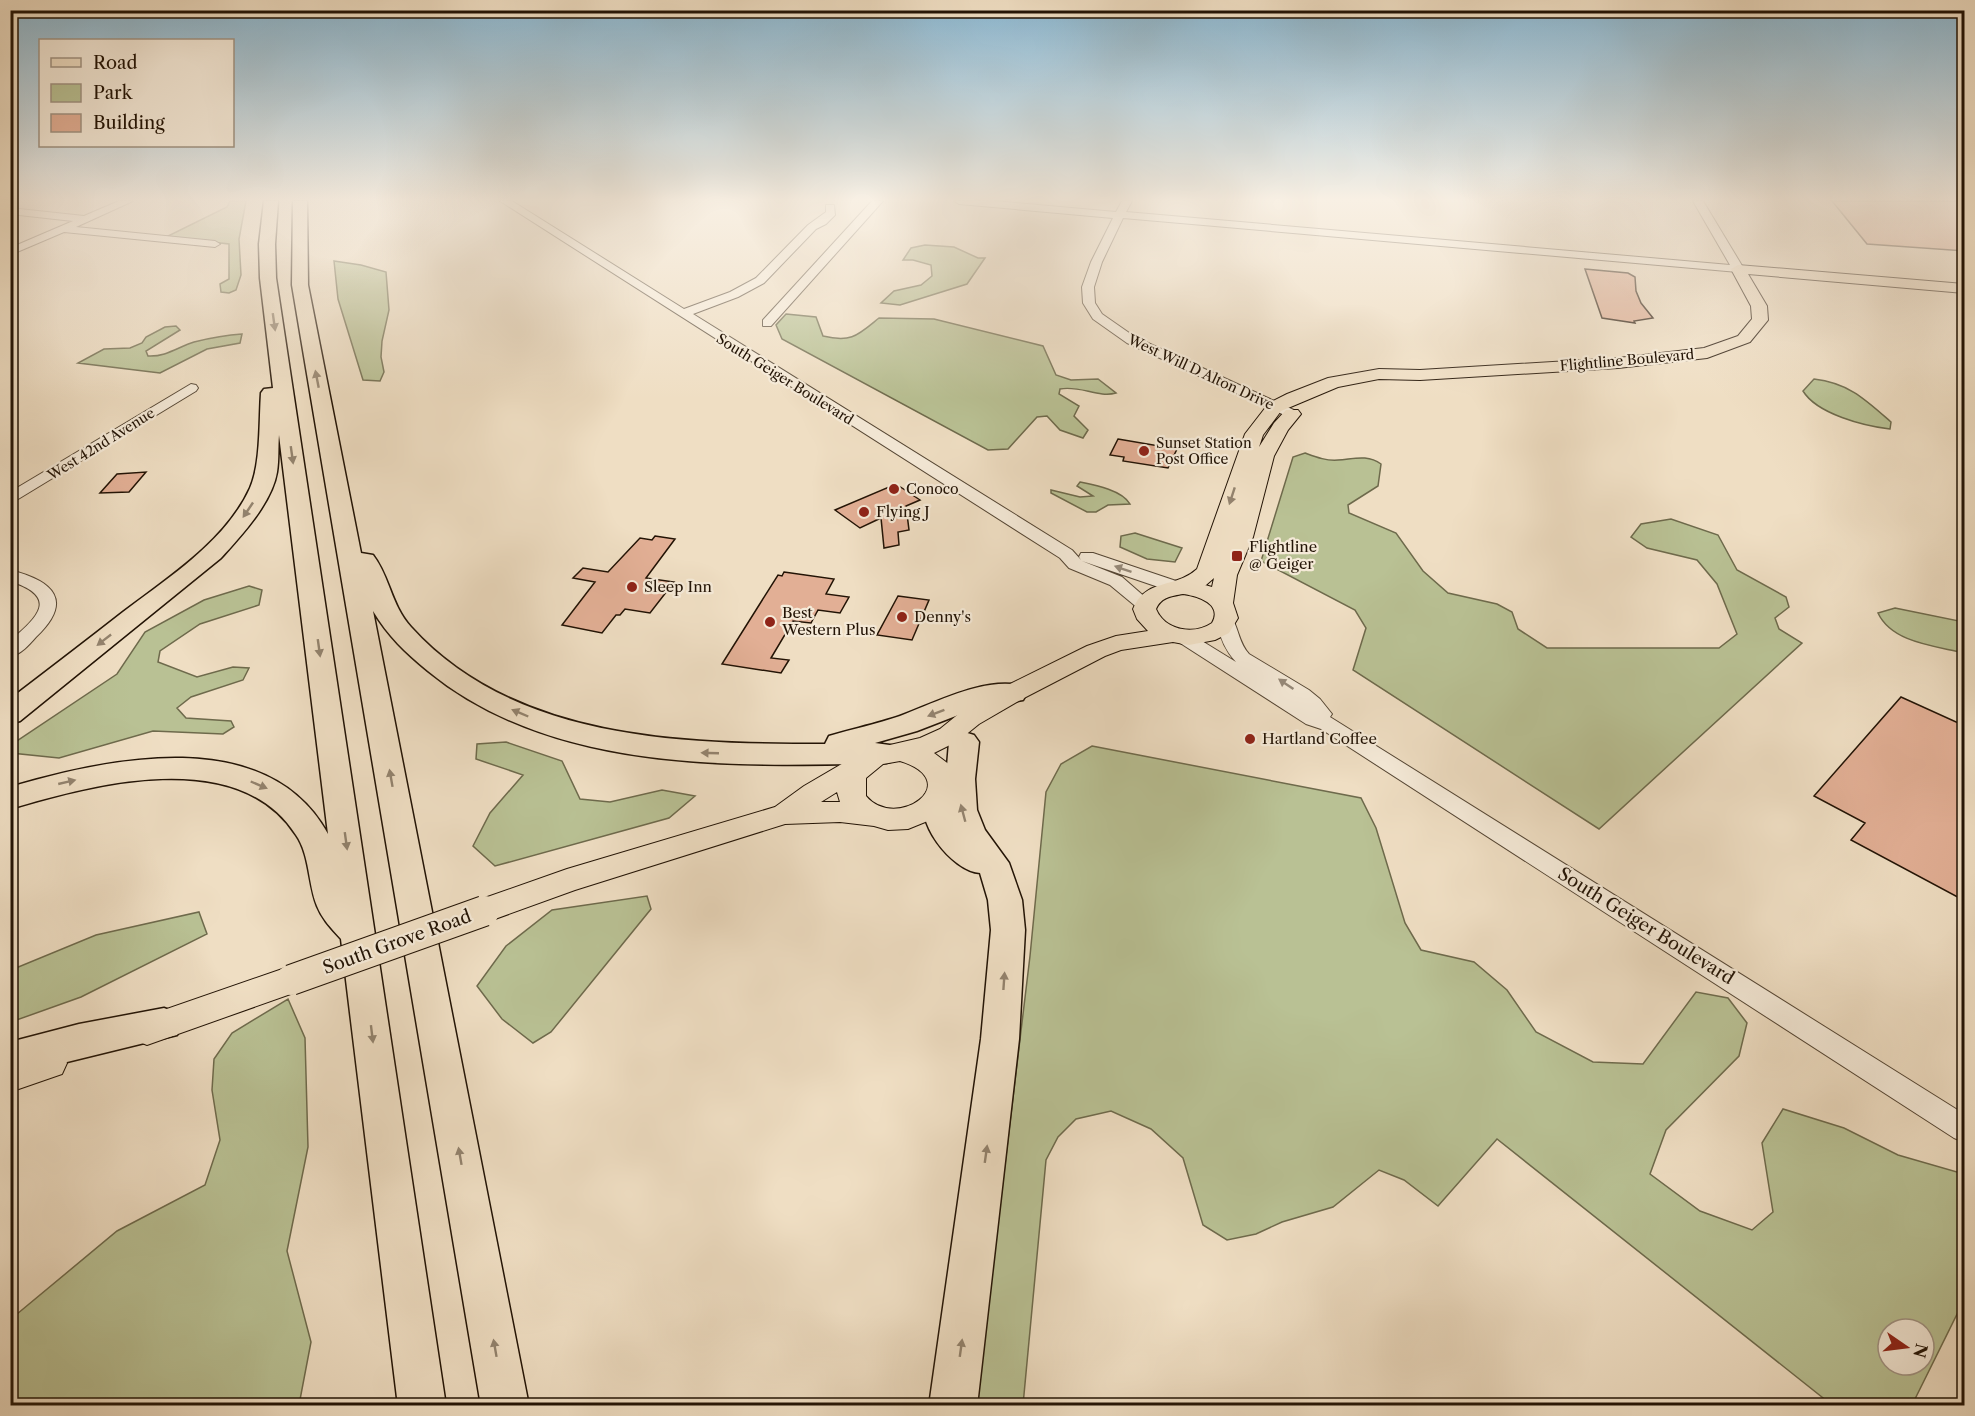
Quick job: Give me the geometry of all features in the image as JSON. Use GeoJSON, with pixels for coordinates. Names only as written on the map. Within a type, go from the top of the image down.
{"type":"FeatureCollection","features":[{"type":"Feature","properties":{"kind":"highway"},"geometry":{"type":"LineString","coordinates":[[268,267],[422,1406]]}},
{"type":"Feature","properties":{"kind":"highway"},"geometry":{"type":"LineString","coordinates":[[300,267],[300,285],[505,1406]]}},
{"type":"Feature","properties":{"kind":"highway"},"geometry":{"type":"LineString","coordinates":[[10,714],[171,588],[212,553],[237,526],[261,489],[266,473],[269,395],[281,376]]}},
{"type":"Feature","properties":{"kind":"highway"},"geometry":{"type":"LineString","coordinates":[[348,540],[368,565],[379,599],[390,620],[436,667],[465,687],[546,724],[597,738],[680,752],[893,753]]}},
{"type":"Feature","properties":{"kind":"highway"},"geometry":{"type":"LineString","coordinates":[[768,754],[849,741],[907,724],[974,698],[1003,698]]}},
{"type":"Feature","properties":{"kind":"highway"},"geometry":{"type":"LineString","coordinates":[[953,1406],[1000,1039],[1008,930],[1005,900],[993,863],[972,836],[960,810],[960,779],[964,742]]}},
{"type":"Feature","properties":{"kind":"highway"},"geometry":{"type":"LineString","coordinates":[[10,798],[63,782],[135,771],[183,769],[243,778],[270,790],[308,826],[319,850],[334,907],[359,936]]}},
{"type":"Feature","properties":{"kind":"highway"},"geometry":{"type":"LineString","coordinates":[[941,790],[938,817],[945,832],[977,859],[998,882]]}},
{"type":"Feature","properties":{"kind":"highway"},"geometry":{"type":"LineString","coordinates":[[10,1059],[79,1041],[164,1024]]}},
{"type":"Feature","properties":{"kind":"main road"},"geometry":{"type":"LineString","coordinates":[[1738,269],[1965,289]]}},
{"type":"Feature","properties":{"kind":"main road","name":"Flightline Boulevard"},"geometry":{"type":"LineString","coordinates":[[1181,587],[1198,580],[1207,572],[1254,434],[1283,411],[1340,391],[1420,375],[1618,363],[1707,353],[1744,339],[1760,320],[1759,306],[1738,269]]}},
{"type":"Feature","properties":{"kind":"main road","name":"Flightline Boulevard"},"geometry":{"type":"LineString","coordinates":[[1224,612],[1226,572],[1242,536],[1265,452],[1283,411]]}},
{"type":"Feature","properties":{"kind":"main road"},"geometry":{"type":"LineString","coordinates":[[1003,698],[964,742],[941,790],[922,813],[901,820],[886,820],[860,809],[852,800],[849,788],[852,777],[859,766],[871,758],[928,745],[949,735],[970,718],[1003,698],[1046,674],[1116,643],[1214,634],[1224,612],[1204,591],[1181,587],[1157,593],[1116,643]]}},
{"type":"Feature","properties":{"kind":"main road"},"geometry":{"type":"LineString","coordinates":[[1145,610],[1150,622],[1178,636]]}},
{"type":"Feature","properties":{"kind":"main road"},"geometry":{"type":"LineString","coordinates":[[893,753],[916,754],[929,760],[939,769],[941,790]]}},
{"type":"Feature","properties":{"kind":"main road","name":"South Grove Road"},"geometry":{"type":"LineString","coordinates":[[785,814],[814,793],[859,766]]}},
{"type":"Feature","properties":{"kind":"main road","name":"South Grove Road"},"geometry":{"type":"LineString","coordinates":[[10,1077],[567,881],[785,814],[840,812],[872,816]]}},
{"type":"Feature","properties":{"kind":"street","name":"South Geiger Boulevard"},"geometry":{"type":"LineString","coordinates":[[610,267],[1066,554],[1075,564],[1116,581],[1145,610]]}},
{"type":"Feature","properties":{"kind":"street"},"geometry":{"type":"LineString","coordinates":[[679,311],[718,301],[745,289],[773,271],[774,267]]}},
{"type":"Feature","properties":{"kind":"street"},"geometry":{"type":"LineString","coordinates":[[766,323],[813,267]]}},
{"type":"Feature","properties":{"kind":"street","name":"West Will D Alton Drive"},"geometry":{"type":"LineString","coordinates":[[1095,267],[1089,279],[1087,296],[1095,313],[1110,328],[1283,411]]}},
{"type":"Feature","properties":{"kind":"street"},"geometry":{"type":"LineString","coordinates":[[1716,267],[1738,269]]}},
{"type":"Feature","properties":{"kind":"street","name":"West 42nd Avenue"},"geometry":{"type":"LineString","coordinates":[[10,499],[191,388]]}},
{"type":"Feature","properties":{"kind":"street","name":"South Geiger Boulevard"},"geometry":{"type":"LineString","coordinates":[[1066,554],[1083,556],[1181,587]]}},
{"type":"Feature","properties":{"kind":"street"},"geometry":{"type":"LineString","coordinates":[[10,575],[35,584],[47,594],[50,601],[49,611],[40,623],[10,651]]}},
{"type":"Feature","properties":{"kind":"street","name":"South Geiger Boulevard"},"geometry":{"type":"LineString","coordinates":[[1224,612],[1234,648],[1242,658],[1298,692],[1318,708],[1328,724]]}},
{"type":"Feature","properties":{"kind":"street","name":"South Geiger Boulevard"},"geometry":{"type":"LineString","coordinates":[[1178,636],[1313,719],[1328,724],[1965,1129]]}},
{"type":"Feature","properties":{"kind":"green space"},"geometry":{"type":"Polygon","coordinates":[[[229,267],[241,267],[241,275],[236,290],[229,293],[221,292],[220,284],[229,279],[229,267]]]}},
{"type":"Feature","properties":{"kind":"green space"},"geometry":{"type":"Polygon","coordinates":[[[335,267],[368,267],[386,272],[389,310],[382,341],[381,357],[384,372],[380,381],[363,380],[338,299],[335,267]]]}},
{"type":"Feature","properties":{"kind":"green space"},"geometry":{"type":"Polygon","coordinates":[[[931,267],[979,267],[967,284],[900,305],[881,303],[894,291],[921,285],[932,276],[931,267]]]}},
{"type":"Feature","properties":{"kind":"green space"},"geometry":{"type":"Polygon","coordinates":[[[786,314],[816,317],[823,336],[841,339],[860,333],[879,318],[934,319],[1043,346],[1056,375],[1071,380],[1098,379],[1116,393],[1102,394],[1067,388],[1060,389],[1059,394],[1079,406],[1074,416],[1088,430],[1083,438],[1060,430],[1047,416],[1037,417],[1008,449],[988,450],[782,339],[776,325],[786,314]]]}},
{"type":"Feature","properties":{"kind":"green space"},"geometry":{"type":"Polygon","coordinates":[[[176,326],[180,330],[146,351],[148,356],[166,353],[200,341],[242,334],[240,343],[207,349],[160,373],[78,363],[104,349],[130,348],[142,343],[146,337],[165,327],[176,326]]]}},
{"type":"Feature","properties":{"kind":"green space"},"geometry":{"type":"Polygon","coordinates":[[[1814,379],[1837,384],[1856,394],[1891,422],[1890,429],[1842,418],[1819,406],[1803,391],[1814,379]]]}},
{"type":"Feature","properties":{"kind":"green space"},"geometry":{"type":"Polygon","coordinates":[[[1305,453],[1329,460],[1365,458],[1381,464],[1378,486],[1348,505],[1349,513],[1396,533],[1423,571],[1448,593],[1497,604],[1512,612],[1518,629],[1547,648],[1719,648],[1737,634],[1717,584],[1697,560],[1647,548],[1631,537],[1641,524],[1671,519],[1718,535],[1737,570],[1786,597],[1789,607],[1775,618],[1779,629],[1802,643],[1599,829],[1353,670],[1366,628],[1355,610],[1261,561],[1293,457],[1305,453]]]}},
{"type":"Feature","properties":{"kind":"green space"},"geometry":{"type":"Polygon","coordinates":[[[1080,482],[1115,492],[1130,504],[1108,505],[1096,512],[1087,512],[1051,493],[1051,490],[1080,497],[1093,496],[1077,486],[1080,482]]]}},
{"type":"Feature","properties":{"kind":"green space"},"geometry":{"type":"Polygon","coordinates":[[[1135,533],[1182,548],[1175,562],[1147,559],[1120,547],[1121,536],[1135,533]]]}},
{"type":"Feature","properties":{"kind":"green space"},"geometry":{"type":"Polygon","coordinates":[[[249,586],[262,590],[259,605],[200,624],[160,651],[158,662],[197,677],[233,667],[249,668],[243,680],[191,697],[177,708],[186,718],[231,721],[234,727],[223,734],[153,731],[59,758],[11,753],[11,745],[117,674],[145,632],[204,600],[249,586]]]}},
{"type":"Feature","properties":{"kind":"green space"},"geometry":{"type":"Polygon","coordinates":[[[1895,608],[1964,622],[1964,653],[1916,642],[1893,631],[1878,613],[1895,608]]]}},
{"type":"Feature","properties":{"kind":"green space"},"geometry":{"type":"Polygon","coordinates":[[[506,742],[562,761],[580,799],[610,802],[662,790],[695,796],[669,818],[495,866],[473,846],[490,813],[523,775],[476,759],[477,744],[506,742]]]}},
{"type":"Feature","properties":{"kind":"green space"},"geometry":{"type":"Polygon","coordinates":[[[1092,746],[1361,798],[1376,828],[1405,923],[1421,950],[1474,962],[1507,990],[1536,1032],[1593,1062],[1643,1064],[1696,992],[1728,998],[1747,1023],[1739,1056],[1666,1130],[1650,1174],[1700,1211],[1752,1230],[1773,1212],[1762,1143],[1783,1109],[1844,1128],[1898,1155],[1964,1174],[1964,1300],[1936,1357],[1936,1317],[1876,1317],[1876,1377],[1926,1377],[1912,1405],[1832,1405],[1497,1139],[1438,1206],[1404,1180],[1379,1170],[1333,1207],[1282,1222],[1256,1234],[1227,1240],[1203,1225],[1183,1158],[1151,1129],[1111,1111],[1076,1119],[1058,1137],[1046,1160],[1023,1405],[976,1406],[1030,956],[1046,792],[1061,764],[1092,746]]]}},
{"type":"Feature","properties":{"kind":"green space"},"geometry":{"type":"Polygon","coordinates":[[[647,896],[651,909],[551,1032],[533,1043],[502,1019],[477,986],[506,946],[552,910],[647,896]]]}},
{"type":"Feature","properties":{"kind":"green space"},"geometry":{"type":"Polygon","coordinates":[[[199,912],[207,934],[81,997],[11,1022],[11,970],[96,935],[199,912]]]}},
{"type":"Feature","properties":{"kind":"green space"},"geometry":{"type":"Polygon","coordinates":[[[288,999],[305,1038],[308,1147],[287,1251],[311,1342],[299,1405],[11,1405],[11,1319],[117,1231],[205,1185],[220,1140],[212,1090],[214,1059],[232,1033],[288,999]]]}},
{"type":"Feature","properties":{"kind":"building"},"geometry":{"type":"Polygon","coordinates":[[[1585,269],[1628,273],[1635,277],[1636,291],[1641,303],[1653,318],[1634,321],[1635,323],[1602,318],[1585,269]]]}},
{"type":"Feature","properties":{"kind":"building","name":"Sunset Station Post Office"},"geometry":{"type":"Polygon","coordinates":[[[1118,439],[1177,449],[1168,468],[1123,461],[1124,457],[1110,455],[1118,439]]]}},
{"type":"Feature","properties":{"kind":"building"},"geometry":{"type":"Polygon","coordinates":[[[146,472],[129,492],[100,493],[117,474],[146,472]]]}},
{"type":"Feature","properties":{"kind":"building"},"geometry":{"type":"Polygon","coordinates":[[[896,484],[920,500],[906,506],[909,530],[898,532],[899,545],[884,548],[881,518],[860,528],[835,510],[896,484]]]}},
{"type":"Feature","properties":{"kind":"building","name":"Sleep Inn"},"geometry":{"type":"Polygon","coordinates":[[[655,536],[675,539],[646,578],[674,582],[650,613],[625,609],[620,615],[616,615],[602,633],[562,625],[595,582],[573,578],[583,568],[608,572],[640,538],[652,540],[655,536]]]}},
{"type":"Feature","properties":{"kind":"building","name":"Best Western Plus"},"geometry":{"type":"Polygon","coordinates":[[[784,572],[834,579],[826,594],[849,597],[840,613],[818,610],[811,623],[793,621],[771,658],[789,660],[781,673],[722,664],[778,575],[782,576],[784,572]]]}},
{"type":"Feature","properties":{"kind":"building","name":"Denny's"},"geometry":{"type":"Polygon","coordinates":[[[898,596],[929,600],[912,640],[877,635],[898,596]]]}},
{"type":"Feature","properties":{"kind":"building"},"geometry":{"type":"Polygon","coordinates":[[[1901,697],[1965,726],[1965,901],[1851,840],[1865,823],[1814,796],[1901,697]]]}},
{"type":"Feature","properties":{"kind":"place","name":"Sunset Station Post Office"},"geometry":{"type":"Point","coordinates":[1144,451]}},
{"type":"Feature","properties":{"kind":"place","name":"Conoco"},"geometry":{"type":"Point","coordinates":[894,489]}},
{"type":"Feature","properties":{"kind":"place","name":"Flying J"},"geometry":{"type":"Point","coordinates":[864,512]}},
{"type":"Feature","properties":{"kind":"place","name":"Flightline @ Geiger"},"geometry":{"type":"Point","coordinates":[1237,556]}},
{"type":"Feature","properties":{"kind":"place","name":"Sleep Inn"},"geometry":{"type":"Point","coordinates":[632,587]}},
{"type":"Feature","properties":{"kind":"place","name":"Denny's"},"geometry":{"type":"Point","coordinates":[902,617]}},
{"type":"Feature","properties":{"kind":"place","name":"Best Western Plus"},"geometry":{"type":"Point","coordinates":[770,622]}},
{"type":"Feature","properties":{"kind":"place","name":"Hartland Coffee"},"geometry":{"type":"Point","coordinates":[1250,739]}}]}
